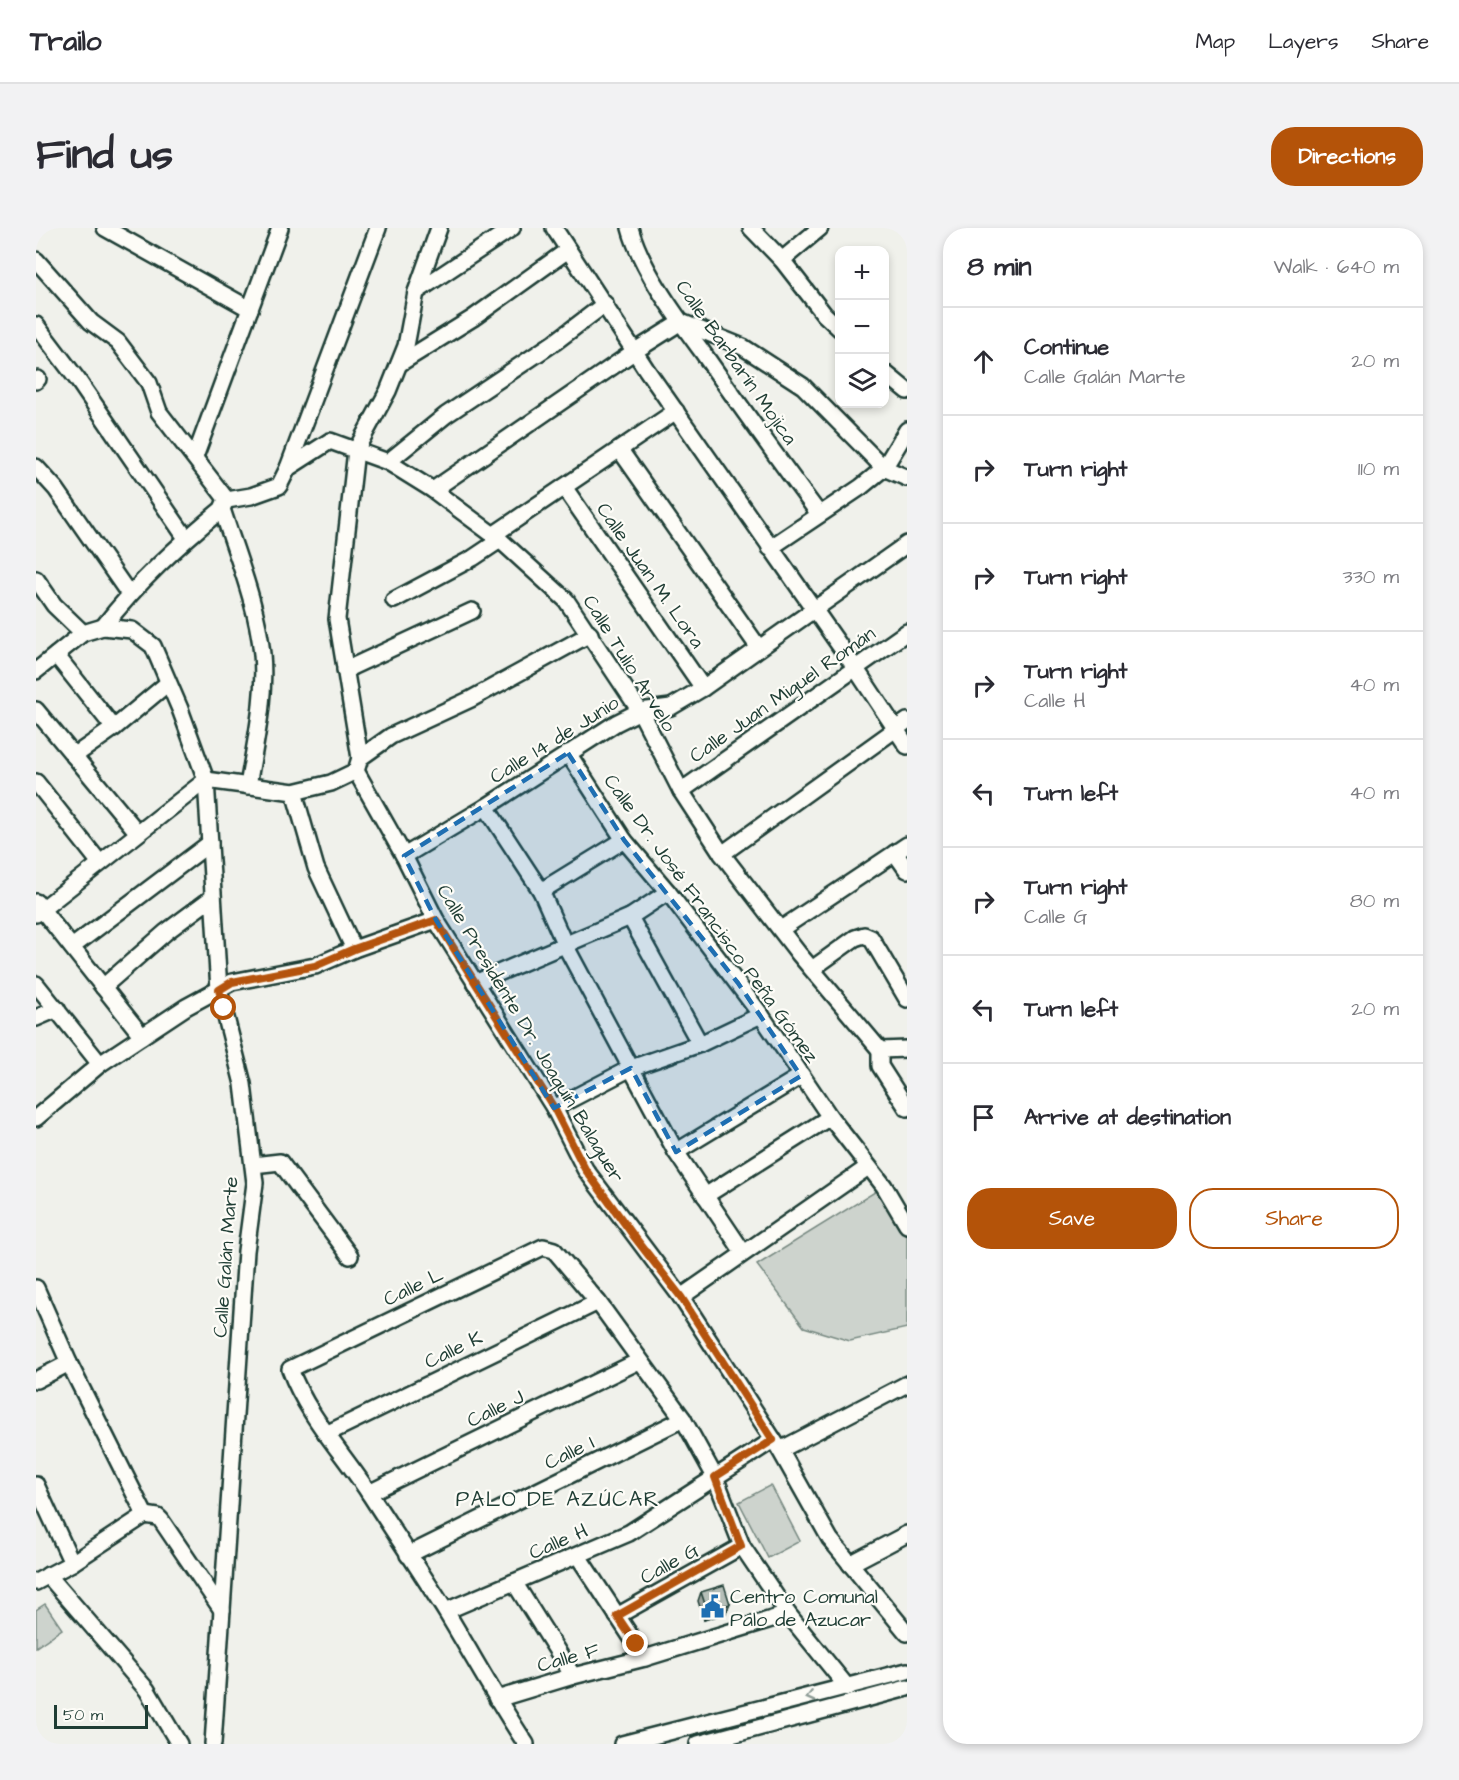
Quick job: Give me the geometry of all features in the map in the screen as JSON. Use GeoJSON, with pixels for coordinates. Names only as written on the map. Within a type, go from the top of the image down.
{"type":"FeatureCollection","features":[{"type":"Feature","properties":{"kind":"street"},"geometry":{"type":"LineString","coordinates":[[105,228],[250,309]]}},
{"type":"Feature","properties":{"kind":"street"},"geometry":{"type":"LineString","coordinates":[[195,457],[280,228]]}},
{"type":"Feature","properties":{"kind":"street"},"geometry":{"type":"LineString","coordinates":[[288,468],[378,228]]}},
{"type":"Feature","properties":{"kind":"street","name":"Calle Presidente Dr. Joaquín Balaguer"},"geometry":{"type":"LineString","coordinates":[[439,228],[416,292],[406,346],[388,391],[356,450],[337,619],[358,764],[436,920],[554,1108],[585,1169],[681,1297],[777,1445],[830,1539],[907,1634]]}},
{"type":"Feature","properties":{"kind":"street"},"geometry":{"type":"LineString","coordinates":[[416,292],[493,233],[512,228]]}},
{"type":"Feature","properties":{"kind":"street"},"geometry":{"type":"LineString","coordinates":[[554,228],[634,351],[814,611],[856,669],[902,725],[907,746]]}},
{"type":"Feature","properties":{"kind":"street","name":"Calle Barbarín Mojica"},"geometry":{"type":"LineString","coordinates":[[630,228],[635,247],[681,322],[819,514]]}},
{"type":"Feature","properties":{"kind":"street"},"geometry":{"type":"LineString","coordinates":[[752,228],[782,260],[824,314],[835,324]]}},
{"type":"Feature","properties":{"kind":"street"},"geometry":{"type":"LineString","coordinates":[[782,260],[820,228]]}},
{"type":"Feature","properties":{"kind":"street"},"geometry":{"type":"LineString","coordinates":[[399,364],[473,318],[568,250]]}},
{"type":"Feature","properties":{"kind":"street"},"geometry":{"type":"LineString","coordinates":[[36,260],[91,322],[118,342],[149,383],[159,412],[195,457],[224,504],[253,604],[262,655],[261,707],[248,786]]}},
{"type":"Feature","properties":{"kind":"street"},"geometry":{"type":"LineString","coordinates":[[388,462],[446,415],[555,342],[605,304]]}},
{"type":"Feature","properties":{"kind":"street"},"geometry":{"type":"LineString","coordinates":[[433,490],[634,351],[681,322],[743,347],[803,386],[884,468],[907,478]]}},
{"type":"Feature","properties":{"kind":"street"},"geometry":{"type":"LineString","coordinates":[[36,325],[77,379],[186,538]]}},
{"type":"Feature","properties":{"kind":"street"},"geometry":{"type":"LineString","coordinates":[[889,375],[907,391]]}},
{"type":"Feature","properties":{"kind":"street"},"geometry":{"type":"LineString","coordinates":[[394,600],[473,558],[564,487],[676,411]]}},
{"type":"Feature","properties":{"kind":"street"},"geometry":{"type":"LineString","coordinates":[[770,548],[861,487],[884,468],[907,430]]}},
{"type":"Feature","properties":{"kind":"street","name":"Calle Tulio Arvelo"},"geometry":{"type":"LineString","coordinates":[[103,627],[129,594],[224,504],[279,486],[288,468],[330,441],[388,462],[433,490],[497,537],[566,600],[640,711],[681,791],[722,854],[812,969],[880,1050]]}},
{"type":"Feature","properties":{"kind":"street"},"geometry":{"type":"LineString","coordinates":[[620,450],[759,648]]}},
{"type":"Feature","properties":{"kind":"street"},"geometry":{"type":"LineString","coordinates":[[36,467],[56,489],[129,594]]}},
{"type":"Feature","properties":{"kind":"street","name":"Calle Juan M. Lora"},"geometry":{"type":"LineString","coordinates":[[564,487],[704,688]]}},
{"type":"Feature","properties":{"kind":"street","name":"Calle 14 de Junio"},"geometry":{"type":"LineString","coordinates":[[404,856],[486,807],[616,723],[640,711],[671,707],[704,688],[907,544]]}},
{"type":"Feature","properties":{"kind":"street"},"geometry":{"type":"LineString","coordinates":[[36,579],[54,605],[83,633],[36,671]]}},
{"type":"Feature","properties":{"kind":"street"},"geometry":{"type":"LineString","coordinates":[[345,670],[472,611]]}},
{"type":"Feature","properties":{"kind":"street","name":"Calle Galán Marte"},"geometry":{"type":"LineString","coordinates":[[83,633],[103,627],[132,630],[153,646],[206,780],[219,990],[243,1084],[253,1165],[255,1184],[246,1251],[213,1744]]}},
{"type":"Feature","properties":{"kind":"street","name":"Calle Juan Miguel Román"},"geometry":{"type":"LineString","coordinates":[[681,791],[907,632]]}},
{"type":"Feature","properties":{"kind":"street"},"geometry":{"type":"LineString","coordinates":[[142,1036],[38,908],[206,780],[294,792],[331,783],[391,736],[471,699],[590,634]]}},
{"type":"Feature","properties":{"kind":"street"},"geometry":{"type":"LineString","coordinates":[[56,655],[114,728]]}},
{"type":"Feature","properties":{"kind":"street"},"geometry":{"type":"LineString","coordinates":[[74,756],[114,728],[168,683]]}},
{"type":"Feature","properties":{"kind":"street"},"geometry":{"type":"LineString","coordinates":[[36,710],[138,833]]}},
{"type":"Feature","properties":{"kind":"street"},"geometry":{"type":"LineString","coordinates":[[722,854],[902,725]]}},
{"type":"Feature","properties":{"kind":"street","name":"Calle Dr. José Francisco Peña Gómez"},"geometry":{"type":"LineString","coordinates":[[567,753],[624,840],[668,892],[761,1015],[830,1117],[884,1186],[907,1225]]}},
{"type":"Feature","properties":{"kind":"street"},"geometry":{"type":"LineString","coordinates":[[36,782],[100,863]]}},
{"type":"Feature","properties":{"kind":"street"},"geometry":{"type":"LineString","coordinates":[[294,792],[316,868],[354,949]]}},
{"type":"Feature","properties":{"kind":"street"},"geometry":{"type":"LineString","coordinates":[[486,807],[541,891],[565,945],[676,1152],[742,1252]]}},
{"type":"Feature","properties":{"kind":"street"},"geometry":{"type":"LineString","coordinates":[[541,891],[624,840]]}},
{"type":"Feature","properties":{"kind":"street"},"geometry":{"type":"LineString","coordinates":[[72,947],[210,843]]}},
{"type":"Feature","properties":{"kind":"street"},"geometry":{"type":"LineString","coordinates":[[782,929],[901,849],[907,870]]}},
{"type":"Feature","properties":{"kind":"street"},"geometry":{"type":"LineString","coordinates":[[475,983],[630,917],[668,892]]}},
{"type":"Feature","properties":{"kind":"street"},"geometry":{"type":"LineString","coordinates":[[103,987],[166,932],[213,897]]}},
{"type":"Feature","properties":{"kind":"street"},"geometry":{"type":"LineString","coordinates":[[630,917],[700,1044]]}},
{"type":"Feature","properties":{"kind":"street"},"geometry":{"type":"LineString","coordinates":[[36,1118],[100,1064],[186,1007],[232,982],[315,966],[354,949],[436,920]]}},
{"type":"Feature","properties":{"kind":"street"},"geometry":{"type":"LineString","coordinates":[[812,969],[855,938],[864,935],[871,938],[907,999]]}},
{"type":"Feature","properties":{"kind":"street"},"geometry":{"type":"LineString","coordinates":[[36,984],[100,1064]]}},
{"type":"Feature","properties":{"kind":"street"},"geometry":{"type":"LineString","coordinates":[[36,1018],[57,1009]]}},
{"type":"Feature","properties":{"kind":"street"},"geometry":{"type":"LineString","coordinates":[[554,1108],[631,1068],[700,1044],[761,1015]]}},
{"type":"Feature","properties":{"kind":"street"},"geometry":{"type":"LineString","coordinates":[[907,1049],[880,1050],[880,1066],[907,1108]]}},
{"type":"Feature","properties":{"kind":"street"},"geometry":{"type":"LineString","coordinates":[[676,1152],[801,1076]]}},
{"type":"Feature","properties":{"kind":"street"},"geometry":{"type":"LineString","coordinates":[[705,1196],[830,1117]]}},
{"type":"Feature","properties":{"kind":"street"},"geometry":{"type":"LineString","coordinates":[[253,1165],[280,1162],[350,1256]]}},
{"type":"Feature","properties":{"kind":"street"},"geometry":{"type":"LineString","coordinates":[[681,1297],[742,1252],[868,1167]]}},
{"type":"Feature","properties":{"kind":"street","name":"Calle L"},"geometry":{"type":"LineString","coordinates":[[326,1434],[290,1369],[543,1247],[554,1250],[598,1302]]}},
{"type":"Feature","properties":{"kind":"street"},"geometry":{"type":"LineString","coordinates":[[36,1288],[69,1364],[145,1515]]}},
{"type":"Feature","properties":{"kind":"street"},"geometry":{"type":"LineString","coordinates":[[598,1302],[683,1419],[715,1477],[741,1546],[789,1614],[848,1688]]}},
{"type":"Feature","properties":{"kind":"street","name":"Calle K"},"geometry":{"type":"LineString","coordinates":[[326,1434],[598,1302]]}},
{"type":"Feature","properties":{"kind":"street","name":"Calle J"},"geometry":{"type":"LineString","coordinates":[[369,1493],[639,1361]]}},
{"type":"Feature","properties":{"kind":"street"},"geometry":{"type":"LineString","coordinates":[[36,1380],[69,1364]]}},
{"type":"Feature","properties":{"kind":"street","name":"Calle H"},"geometry":{"type":"LineString","coordinates":[[446,1611],[629,1533],[715,1477],[907,1384]]}},
{"type":"Feature","properties":{"kind":"street","name":"Calle I"},"geometry":{"type":"LineString","coordinates":[[408,1555],[683,1419]]}},
{"type":"Feature","properties":{"kind":"street"},"geometry":{"type":"LineString","coordinates":[[326,1434],[369,1493],[446,1611],[497,1700],[526,1744]]}},
{"type":"Feature","properties":{"kind":"street"},"geometry":{"type":"LineString","coordinates":[[36,1485],[72,1563]]}},
{"type":"Feature","properties":{"kind":"street"},"geometry":{"type":"LineString","coordinates":[[179,1744],[147,1690],[42,1579],[72,1563],[145,1515],[154,1516],[161,1520],[222,1610]]}},
{"type":"Feature","properties":{"kind":"street"},"geometry":{"type":"LineString","coordinates":[[850,1564],[907,1534]]}},
{"type":"Feature","properties":{"kind":"street","name":"Calle G"},"geometry":{"type":"LineString","coordinates":[[617,1616],[741,1546]]}},
{"type":"Feature","properties":{"kind":"street"},"geometry":{"type":"LineString","coordinates":[[579,1556],[645,1658]]}},
{"type":"Feature","properties":{"kind":"street"},"geometry":{"type":"LineString","coordinates":[[514,1582],[573,1676]]}},
{"type":"Feature","properties":{"kind":"street","name":"Calle F"},"geometry":{"type":"LineString","coordinates":[[497,1700],[789,1614]]}},
{"type":"Feature","properties":{"kind":"street"},"geometry":{"type":"LineString","coordinates":[[622,1744],[848,1688],[907,1671]]}},
{"type":"Feature","properties":{"kind":"street"},"geometry":{"type":"LineString","coordinates":[[699,1744],[907,1688]]}},
{"type":"Feature","properties":{"kind":"highlighted area"},"geometry":{"type":"Polygon","coordinates":[[[568,753],[624,840],[738,983],[801,1076],[676,1152],[631,1068],[554,1108],[436,920],[404,856],[568,753]]]}},
{"type":"Feature","properties":{"kind":"shaded area"},"geometry":{"type":"Polygon","coordinates":[[[886,1185],[907,1229],[907,1328],[850,1341],[804,1327],[757,1265],[886,1185]]]}},
{"type":"Feature","properties":{"kind":"shaded area"},"geometry":{"type":"Polygon","coordinates":[[[771,1485],[800,1541],[768,1558],[739,1502],[771,1485]]]}},
{"type":"Feature","properties":{"kind":"shaded area"},"geometry":{"type":"Polygon","coordinates":[[[45,1604],[62,1629],[36,1647],[36,1610],[45,1604]]]}},
{"type":"Feature","properties":{"kind":"building"},"geometry":{"type":"Polygon","coordinates":[[[724,1585],[730,1604],[707,1610],[701,1592],[724,1585]]]}},
{"type":"Feature","properties":{"kind":"place","name":"Centro Comunal Palo de Azucar"},"geometry":{"type":"Point","coordinates":[712,1607]}},
{"type":"Feature","properties":{"kind":"district","name":"PALO DE AZÚCAR"},"geometry":{"type":"Point","coordinates":[558,1499]}},
{"type":"Feature","properties":{"kind":"route"},"geometry":{"type":"LineString","coordinates":[[224,1008],[219,990],[232,982],[315,966],[354,949],[436,920],[554,1108],[585,1169],[681,1297],[773,1440],[715,1477],[741,1546],[617,1616],[636,1644]]}}]}
